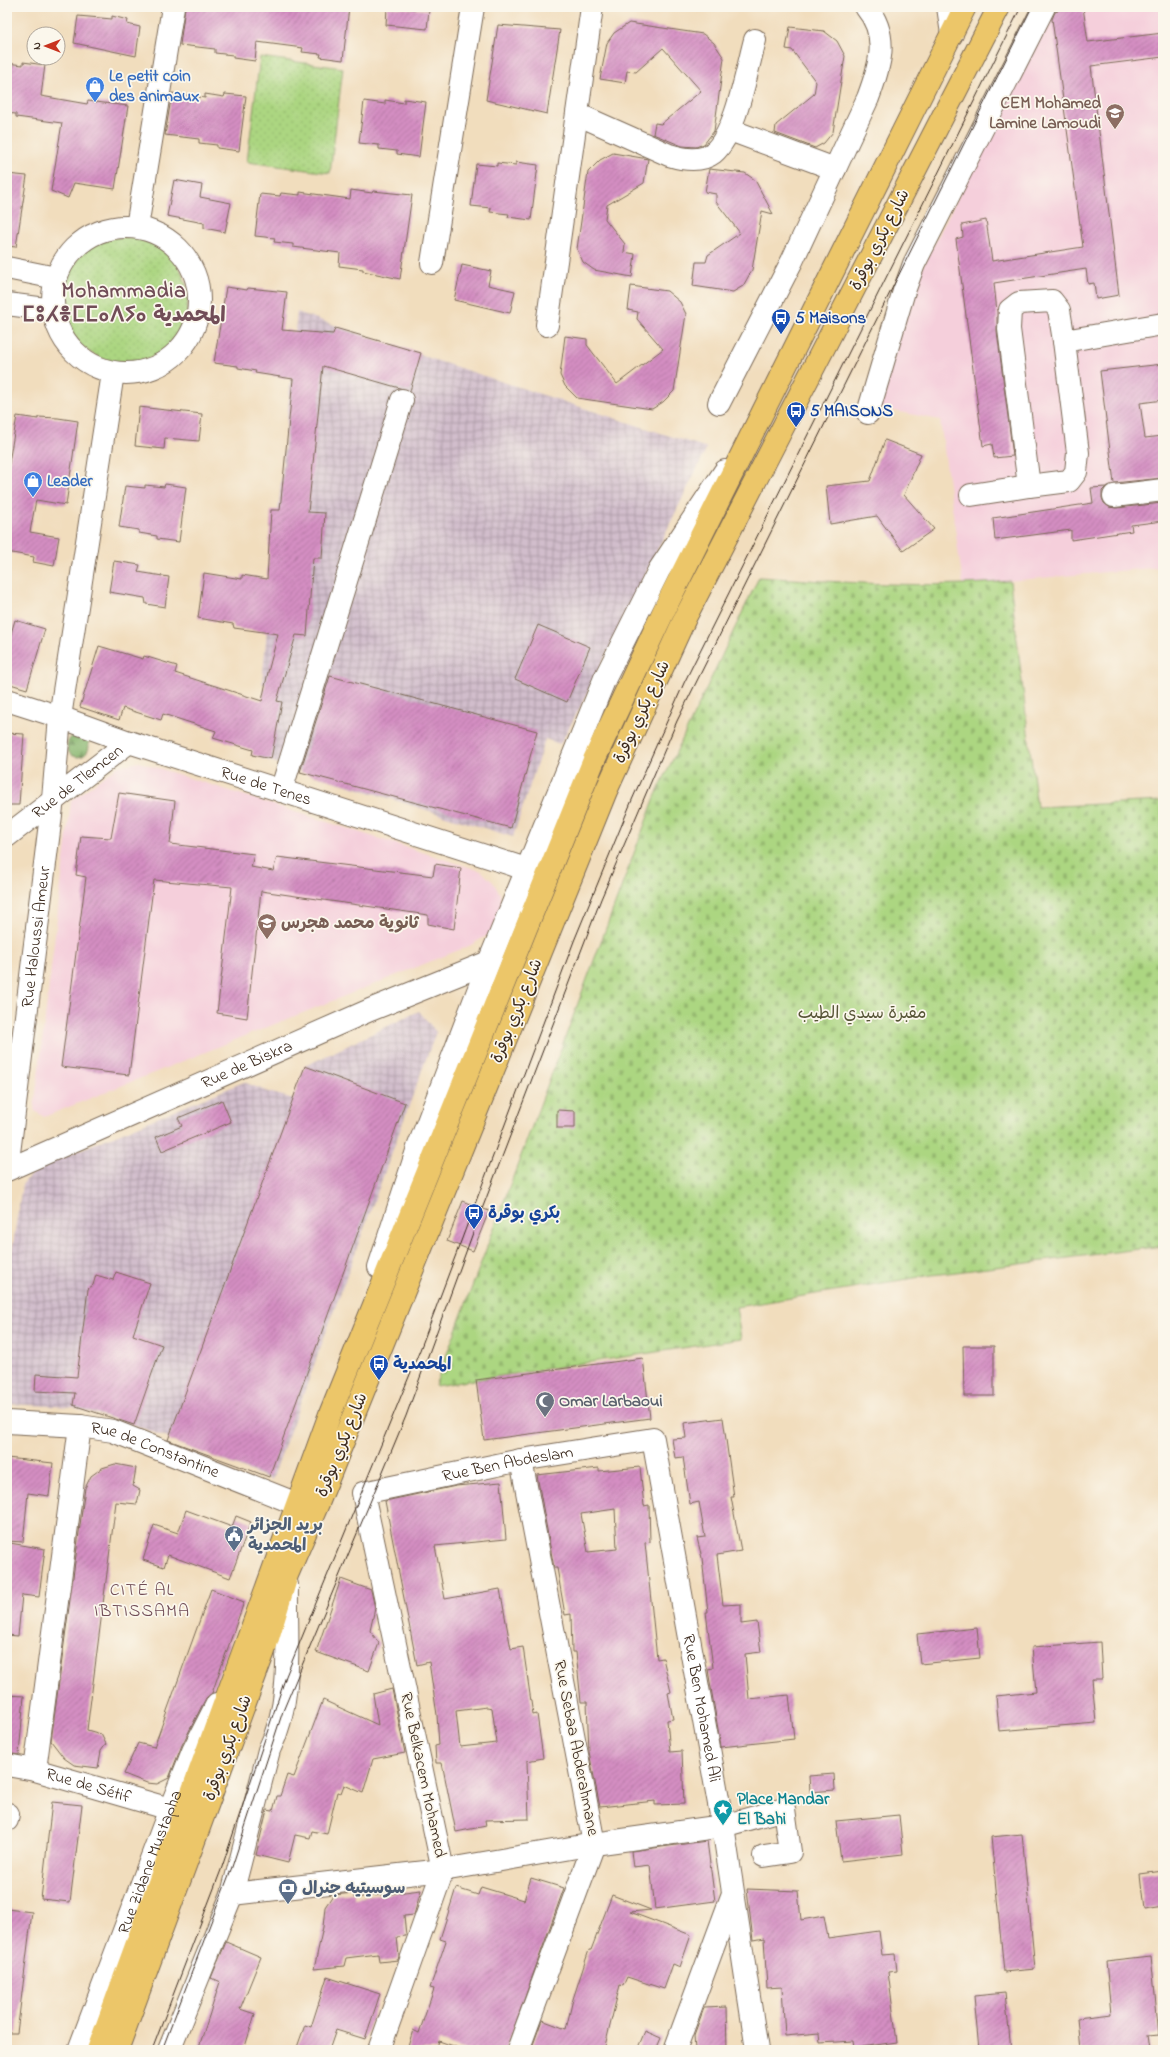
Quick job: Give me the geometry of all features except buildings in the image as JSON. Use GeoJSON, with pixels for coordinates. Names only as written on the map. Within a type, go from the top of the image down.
{"type":"FeatureCollection","features":[{"type":"Feature","properties":{"kind":"highway","name":"شارع بكري بوقرة"},"geometry":{"type":"LineString","coordinates":[[98,2050],[330,1414],[594,760],[667,604],[965,7]]}},
{"type":"Feature","properties":{"kind":"highway","name":"شارع بكري بوقرة"},"geometry":{"type":"LineString","coordinates":[[117,2050],[264,1651],[287,1575],[322,1494],[606,791],[686,616],[999,7]]}},
{"type":"Feature","properties":{"kind":"street"},"geometry":{"type":"LineString","coordinates":[[137,227],[173,7]]}},
{"type":"Feature","properties":{"kind":"street"},"geometry":{"type":"LineString","coordinates":[[432,263],[473,7]]}},
{"type":"Feature","properties":{"kind":"street"},"geometry":{"type":"LineString","coordinates":[[547,326],[592,7]]}},
{"type":"Feature","properties":{"kind":"street"},"geometry":{"type":"LineString","coordinates":[[719,403],[792,261],[868,98],[878,70],[881,41],[876,18],[866,7]]}},
{"type":"Feature","properties":{"kind":"street"},"geometry":{"type":"LineString","coordinates":[[948,7],[952,34]]}},
{"type":"Feature","properties":{"kind":"street"},"geometry":{"type":"LineString","coordinates":[[868,414],[904,291],[914,264],[1027,37],[1044,7]]}},
{"type":"Feature","properties":{"kind":"street"},"geometry":{"type":"LineString","coordinates":[[577,114],[669,155],[682,159],[699,159],[713,153],[730,130],[755,40]]}},
{"type":"Feature","properties":{"kind":"street"},"geometry":{"type":"LineString","coordinates":[[730,130],[835,169]]}},
{"type":"Feature","properties":{"kind":"street"},"geometry":{"type":"LineString","coordinates":[[116,227],[137,227],[159,234],[178,248],[191,267],[198,289],[198,312],[191,334],[177,353],[158,366],[136,373],[113,372],[93,366],[76,354],[63,338],[55,318],[52,297],[56,278],[65,259],[85,240],[96,233],[116,227]]}},
{"type":"Feature","properties":{"kind":"street"},"geometry":{"type":"LineString","coordinates":[[7,268],[56,278]]}},
{"type":"Feature","properties":{"kind":"street"},"geometry":{"type":"LineString","coordinates":[[971,495],[1069,480],[1076,472],[1078,453],[1064,341],[1058,310],[1052,301],[1018,303],[1010,310],[1009,330],[1029,486]]}},
{"type":"Feature","properties":{"kind":"street"},"geometry":{"type":"LineString","coordinates":[[7,304],[54,310]]}},
{"type":"Feature","properties":{"kind":"street"},"geometry":{"type":"LineString","coordinates":[[1064,341],[1163,324]]}},
{"type":"Feature","properties":{"kind":"street","name":"Rue Haloussi Ameur"},"geometry":{"type":"LineString","coordinates":[[7,1169],[53,799],[60,717],[113,372]]}},
{"type":"Feature","properties":{"kind":"street"},"geometry":{"type":"LineString","coordinates":[[281,791],[402,400]]}},
{"type":"Feature","properties":{"kind":"street"},"geometry":{"type":"LineString","coordinates":[[330,1414],[418,1148],[526,869],[605,678],[656,576],[758,422]]}},
{"type":"Feature","properties":{"kind":"street"},"geometry":{"type":"LineString","coordinates":[[1114,496],[1163,490]]}},
{"type":"Feature","properties":{"kind":"street","name":"Rue de Tenes"},"geometry":{"type":"LineString","coordinates":[[7,700],[60,717],[128,742],[526,869]]}},
{"type":"Feature","properties":{"kind":"street","name":"Rue de Tlemcen"},"geometry":{"type":"LineString","coordinates":[[7,836],[128,742]]}},
{"type":"Feature","properties":{"kind":"street","name":"Rue de Biskra"},"geometry":{"type":"LineString","coordinates":[[7,1169],[370,1010],[489,962]]}},
{"type":"Feature","properties":{"kind":"street","name":"Rue de Constantine"},"geometry":{"type":"LineString","coordinates":[[7,1422],[80,1426],[113,1431],[297,1504]]}},
{"type":"Feature","properties":{"kind":"street"},"geometry":{"type":"LineString","coordinates":[[35,1770],[80,1426]]}},
{"type":"Feature","properties":{"kind":"street","name":"Rue Ben Abdeslam"},"geometry":{"type":"LineString","coordinates":[[363,1493],[521,1460],[653,1439]]}},
{"type":"Feature","properties":{"kind":"street","name":"Rue Ben Mohamed Ali"},"geometry":{"type":"LineString","coordinates":[[653,1439],[722,1826],[758,2050]]}},
{"type":"Feature","properties":{"kind":"street","name":"Rue Sebaa Abderahmane"},"geometry":{"type":"LineString","coordinates":[[518,2050],[594,1844],[521,1460]]}},
{"type":"Feature","properties":{"kind":"street","name":"Rue Belkacem Mohamed"},"geometry":{"type":"LineString","coordinates":[[363,1493],[443,1870],[379,2050]]}},
{"type":"Feature","properties":{"kind":"street"},"geometry":{"type":"LineString","coordinates":[[169,2050],[232,1894],[269,1750],[278,1732],[284,1711],[287,1575]]}},
{"type":"Feature","properties":{"kind":"street","name":"Rue Zidane Mustapha"},"geometry":{"type":"LineString","coordinates":[[79,2050],[170,1809],[207,1722],[234,1680]]}},
{"type":"Feature","properties":{"kind":"street","name":"Rue de Sétif"},"geometry":{"type":"LineString","coordinates":[[7,1765],[35,1770],[170,1809]]}},
{"type":"Feature","properties":{"kind":"street"},"geometry":{"type":"LineString","coordinates":[[232,1894],[443,1870],[594,1844],[722,1826],[784,1809],[790,1852],[764,1856]]}},
{"type":"Feature","properties":{"kind":"street"},"geometry":{"type":"LineString","coordinates":[[675,2050],[733,1895]]}},
{"type":"Feature","properties":{"kind":"shaded area"},"geometry":{"type":"Polygon","coordinates":[[[1057,7],[1163,7],[1163,567],[963,585],[940,420],[880,408],[909,294],[1051,13],[1058,11],[1057,7]]]}},
{"type":"Feature","properties":{"kind":"shaded area"},"geometry":{"type":"Polygon","coordinates":[[[297,312],[435,360],[707,448],[583,702],[560,744],[545,739],[513,837],[260,758],[278,690],[262,683],[297,312]]]}},
{"type":"Feature","properties":{"kind":"shaded area","name":"ثانوية محمد هجرس"},"geometry":{"type":"Polygon","coordinates":[[[139,762],[481,871],[493,882],[500,894],[502,911],[490,934],[469,946],[44,1117],[34,1110],[71,801],[118,766],[139,762]]]}},
{"type":"Feature","properties":{"kind":"shaded area"},"geometry":{"type":"Polygon","coordinates":[[[419,1011],[436,1032],[272,1480],[135,1425],[73,1407],[7,1404],[7,1284],[22,1185],[36,1168],[244,1082],[268,1092],[294,1099],[305,1066],[419,1011]]]}},
{"type":"Feature","properties":{"kind":"green space"},"geometry":{"type":"Polygon","coordinates":[[[260,57],[343,68],[330,173],[247,162],[260,57]]]}},
{"type":"Feature","properties":{"kind":"green space"},"geometry":{"type":"Polygon","coordinates":[[[125,237],[149,242],[160,248],[173,260],[183,276],[188,300],[183,324],[177,335],[165,348],[149,358],[125,363],[101,358],[90,352],[77,340],[67,324],[62,300],[67,276],[73,265],[85,252],[101,242],[125,237]]]}},
{"type":"Feature","properties":{"kind":"green space","name":"مقبرة سيدي الطيب"},"geometry":{"type":"Polygon","coordinates":[[[759,577],[853,583],[916,585],[1010,581],[1037,807],[1162,801],[1163,1246],[932,1275],[736,1307],[741,1339],[435,1386],[655,797],[759,577]]]}},
{"type":"Feature","properties":{"kind":"green space"},"geometry":{"type":"Polygon","coordinates":[[[78,735],[86,738],[89,746],[86,754],[78,757],[70,754],[67,746],[70,738],[78,735]]]}},
{"type":"Feature","properties":{"kind":"tram line"},"geometry":{"type":"LineString","coordinates":[[152,2050],[221,1870],[286,1676],[420,1350],[574,941],[632,800],[684,683],[1021,7]]}},
{"type":"Feature","properties":{"kind":"tram line"},"geometry":{"type":"LineString","coordinates":[[162,2050],[232,1867],[283,1711],[406,1416],[474,1230],[601,899],[677,721],[1032,7]]}},
{"type":"Feature","properties":{"kind":"place","name":"Le petit coin des animaux"},"geometry":{"type":"Point","coordinates":[95,103]}},
{"type":"Feature","properties":{"kind":"place","name":"CEM Mohamed Lamine Lamoudi"},"geometry":{"type":"Point","coordinates":[1115,130]}},
{"type":"Feature","properties":{"kind":"place","name":"5 Maisons"},"geometry":{"type":"Point","coordinates":[781,335]}},
{"type":"Feature","properties":{"kind":"place","name":"5 MAISONS"},"geometry":{"type":"Point","coordinates":[796,428]}},
{"type":"Feature","properties":{"kind":"place","name":"Leader"},"geometry":{"type":"Point","coordinates":[33,498]}},
{"type":"Feature","properties":{"kind":"place","name":"ثانوية محمد هجرس"},"geometry":{"type":"Point","coordinates":[267,940]}},
{"type":"Feature","properties":{"kind":"place","name":"بكري بوقرة"},"geometry":{"type":"Point","coordinates":[474,1230]}},
{"type":"Feature","properties":{"kind":"place","name":"المحمدية"},"geometry":{"type":"Point","coordinates":[379,1381]}},
{"type":"Feature","properties":{"kind":"place","name":"Omar Larbaoui"},"geometry":{"type":"Point","coordinates":[545,1418]}},
{"type":"Feature","properties":{"kind":"place","name":"بريد الجزائر المحمدية"},"geometry":{"type":"Point","coordinates":[234,1552]}},
{"type":"Feature","properties":{"kind":"place","name":"Place Mandar El Bahi"},"geometry":{"type":"Point","coordinates":[723,1826]}},
{"type":"Feature","properties":{"kind":"place","name":"سوسيتيه جنرال"},"geometry":{"type":"Point","coordinates":[288,1905]}},
{"type":"Feature","properties":{"kind":"district","name":"Mohammadia ⵎⵓⵃⴻⵎⵎⴰⴷⵢⴰ المحمدية"},"geometry":{"type":"Point","coordinates":[124,304]}},
{"type":"Feature","properties":{"kind":"district","name":"CITÉ AL IBTISSAMA"},"geometry":{"type":"Point","coordinates":[142,1601]}}]}
